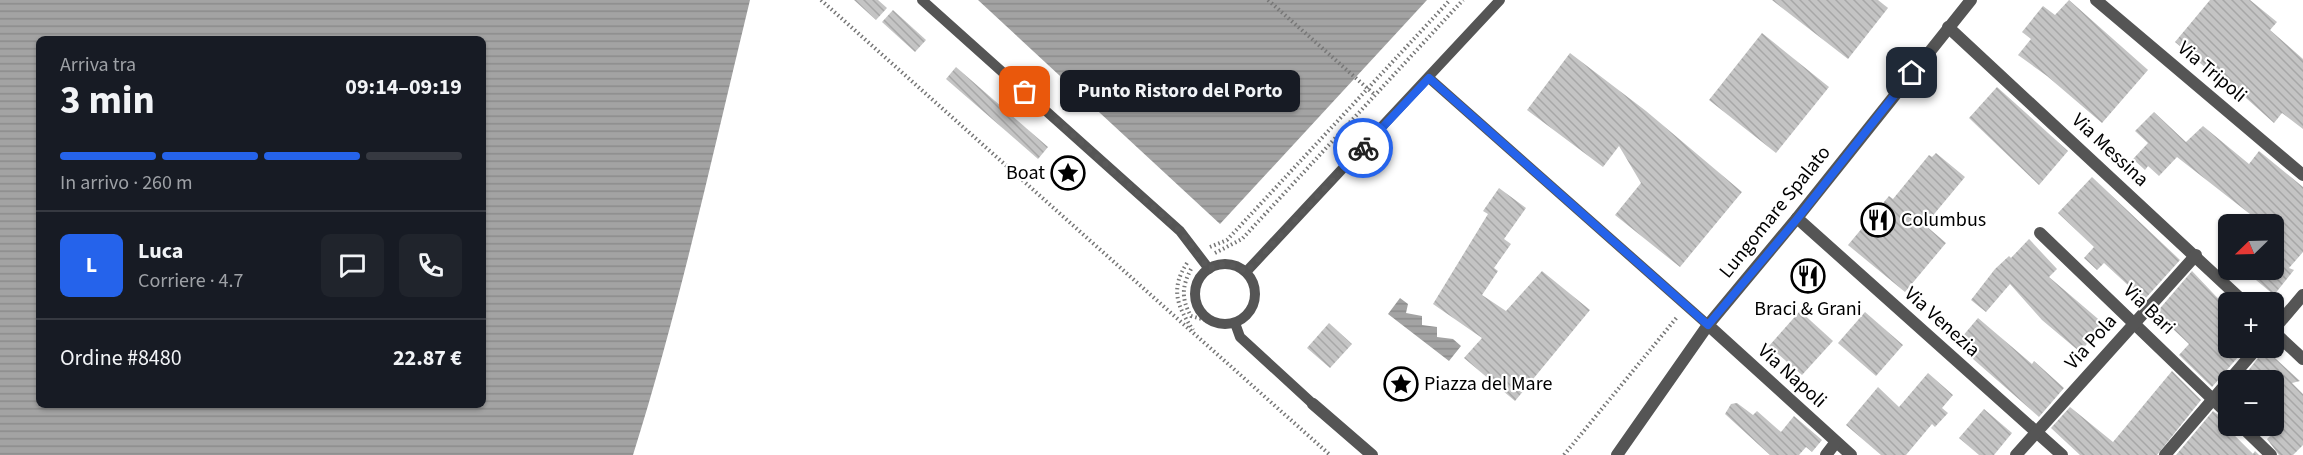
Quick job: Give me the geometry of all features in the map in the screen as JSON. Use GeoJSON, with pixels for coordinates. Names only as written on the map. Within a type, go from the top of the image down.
{"type":"FeatureCollection","features":[{"type":"Feature","properties":{"kind":"street","name":"Lungomare Spalato"},"geometry":{"type":"LineString","coordinates":[[1617,455],[1708,325],[1797,219],[1971,0]]}},
{"type":"Feature","properties":{"kind":"street","name":"Via Tripoli"},"geometry":{"type":"LineString","coordinates":[[2096,0],[2303,175]]}},
{"type":"Feature","properties":{"kind":"street","name":"Via Messina"},"geometry":{"type":"LineString","coordinates":[[1948,27],[2234,292]]}},
{"type":"Feature","properties":{"kind":"street","name":"Via Venezia"},"geometry":{"type":"LineString","coordinates":[[1797,219],[2062,455]]}},
{"type":"Feature","properties":{"kind":"street","name":"Via Bari"},"geometry":{"type":"LineString","coordinates":[[2040,233],[2218,404]]}},
{"type":"Feature","properties":{"kind":"street","name":"Via Pola"},"geometry":{"type":"LineString","coordinates":[[2016,455],[2196,255]]}},
{"type":"Feature","properties":{"kind":"street"},"geometry":{"type":"LineString","coordinates":[[2284,318],[2303,295]]}},
{"type":"Feature","properties":{"kind":"street","name":"Via Napoli"},"geometry":{"type":"LineString","coordinates":[[1708,325],[1851,455]]}},
{"type":"Feature","properties":{"kind":"street"},"geometry":{"type":"LineString","coordinates":[[2284,340],[2303,359]]}},
{"type":"Feature","properties":{"kind":"street"},"geometry":{"type":"LineString","coordinates":[[2165,455],[2248,358]]}},
{"type":"Feature","properties":{"kind":"street"},"geometry":{"type":"LineString","coordinates":[[1313,404],[1372,455]]}},
{"type":"Feature","properties":{"kind":"street"},"geometry":{"type":"LineString","coordinates":[[2251,436],[2271,455]]}},
{"type":"Feature","properties":{"kind":"street"},"geometry":{"type":"LineString","coordinates":[[1826,455],[1836,442]]}},
{"type":"Feature","properties":{"kind":"lane"},"geometry":{"type":"LineString","coordinates":[[922,0],[1180,231],[1203,261],[1229,264],[1246,272],[1255,289],[1255,298],[1247,315],[1235,323],[1221,325],[1212,322],[1198,309],[1195,300],[1203,261]]}},
{"type":"Feature","properties":{"kind":"lane"},"geometry":{"type":"LineString","coordinates":[[1246,272],[1500,0]]}},
{"type":"Feature","properties":{"kind":"lane"},"geometry":{"type":"LineString","coordinates":[[1429,78],[1708,325]]}},
{"type":"Feature","properties":{"kind":"lane"},"geometry":{"type":"LineString","coordinates":[[1235,323],[1240,337],[1313,404]]}},
{"type":"Feature","properties":{"kind":"path"},"geometry":{"type":"LineString","coordinates":[[821,0],[1330,455]]}},
{"type":"Feature","properties":{"kind":"path"},"geometry":{"type":"LineString","coordinates":[[1268,0],[1375,95]]}},
{"type":"Feature","properties":{"kind":"path"},"geometry":{"type":"LineString","coordinates":[[1199,338],[1180,308],[1176,291],[1177,279],[1189,260],[1203,261],[1227,240],[1369,90],[1450,0]]}},
{"type":"Feature","properties":{"kind":"path"},"geometry":{"type":"LineString","coordinates":[[1212,322],[1191,316],[1184,304],[1183,287],[1190,270],[1242,239],[1463,0]]}},
{"type":"Feature","properties":{"kind":"path"},"geometry":{"type":"LineString","coordinates":[[1564,455],[1687,305]]}},
{"type":"Feature","properties":{"kind":"shaded area"},"geometry":{"type":"Polygon","coordinates":[[[0,0],[750,0],[681,286],[633,455],[0,455],[0,0]]]}},
{"type":"Feature","properties":{"kind":"shaded area"},"geometry":{"type":"Polygon","coordinates":[[[978,0],[1427,0],[1220,224],[978,0]]]}},
{"type":"Feature","properties":{"kind":"shaded area"},"geometry":{"type":"Polygon","coordinates":[[[1400,298],[1408,304],[1406,313],[1422,316],[1422,325],[1437,327],[1437,337],[1453,339],[1461,346],[1449,361],[1388,314],[1400,298]]]}},
{"type":"Feature","properties":{"kind":"building"},"geometry":{"type":"Polygon","coordinates":[[[854,0],[878,0],[887,8],[876,20],[854,0]]]}},
{"type":"Feature","properties":{"kind":"building"},"geometry":{"type":"Polygon","coordinates":[[[1772,0],[1878,0],[1888,8],[1848,59],[1772,0]]]}},
{"type":"Feature","properties":{"kind":"building"},"geometry":{"type":"Polygon","coordinates":[[[2069,0],[2148,70],[2102,123],[2047,76],[2018,55],[2031,39],[2022,32],[2043,6],[2055,15],[2069,0]]]}},
{"type":"Feature","properties":{"kind":"building"},"geometry":{"type":"Polygon","coordinates":[[[2210,0],[2250,0],[2277,22],[2270,30],[2303,59],[2303,129],[2282,113],[2274,123],[2227,81],[2225,84],[2175,42],[2210,0]]]}},
{"type":"Feature","properties":{"kind":"building"},"geometry":{"type":"Polygon","coordinates":[[[893,10],[926,40],[915,52],[882,22],[893,10]]]}},
{"type":"Feature","properties":{"kind":"building"},"geometry":{"type":"Polygon","coordinates":[[[1762,33],[1829,87],[1776,153],[1709,100],[1762,33]]]}},
{"type":"Feature","properties":{"kind":"building"},"geometry":{"type":"Polygon","coordinates":[[[1570,53],[1646,111],[1742,192],[1680,267],[1615,215],[1641,183],[1619,146],[1603,167],[1527,110],[1570,53]]]}},
{"type":"Feature","properties":{"kind":"building"},"geometry":{"type":"Polygon","coordinates":[[[956,67],[1048,147],[1038,159],[946,79],[956,67]]]}},
{"type":"Feature","properties":{"kind":"building"},"geometry":{"type":"Polygon","coordinates":[[[1997,87],[2068,151],[2039,185],[1969,118],[1997,87]]]}},
{"type":"Feature","properties":{"kind":"building"},"geometry":{"type":"Polygon","coordinates":[[[2154,112],[2186,142],[2203,126],[2249,164],[2259,151],[2303,187],[2303,252],[2289,268],[2294,270],[2276,292],[2270,292],[2256,280],[2284,280],[2284,214],[2250,214],[2177,157],[2159,176],[2148,166],[2145,170],[2133,159],[2148,143],[2135,131],[2154,112]]]}},
{"type":"Feature","properties":{"kind":"building"},"geometry":{"type":"Polygon","coordinates":[[[1936,153],[1965,177],[1925,225],[1946,243],[1905,292],[1848,245],[1889,196],[1893,199],[1929,155],[1932,157],[1936,153]]]}},
{"type":"Feature","properties":{"kind":"building"},"geometry":{"type":"Polygon","coordinates":[[[2092,177],[2180,260],[2144,300],[2104,263],[2097,270],[2084,258],[2094,247],[2058,213],[2092,177]]]}},
{"type":"Feature","properties":{"kind":"building"},"geometry":{"type":"Polygon","coordinates":[[[1499,188],[1526,208],[1504,239],[1511,244],[1494,268],[1498,271],[1482,295],[1506,311],[1542,271],[1590,310],[1515,401],[1464,358],[1482,338],[1433,304],[1488,214],[1483,211],[1499,188]]]}},
{"type":"Feature","properties":{"kind":"building"},"geometry":{"type":"Polygon","coordinates":[[[2029,239],[2057,269],[2049,277],[2104,324],[2080,352],[2042,320],[2010,284],[1986,312],[1971,300],[1995,269],[2009,256],[2011,258],[2029,239]]]}},
{"type":"Feature","properties":{"kind":"building"},"geometry":{"type":"Polygon","coordinates":[[[2192,271],[2218,298],[2218,358],[2237,358],[2227,370],[2218,370],[2218,380],[2212,387],[2179,355],[2189,344],[2156,313],[2192,271]]]}},
{"type":"Feature","properties":{"kind":"building"},"geometry":{"type":"Polygon","coordinates":[[[1800,311],[1833,341],[1802,375],[1769,346],[1800,311]]]}},
{"type":"Feature","properties":{"kind":"building"},"geometry":{"type":"Polygon","coordinates":[[[1865,312],[1903,345],[1876,376],[1838,343],[1865,312]]]}},
{"type":"Feature","properties":{"kind":"building"},"geometry":{"type":"Polygon","coordinates":[[[1978,318],[2032,364],[2034,361],[2064,388],[2039,417],[1956,344],[1978,318]]]}},
{"type":"Feature","properties":{"kind":"building"},"geometry":{"type":"Polygon","coordinates":[[[1329,323],[1352,344],[1330,368],[1307,348],[1329,323]]]}},
{"type":"Feature","properties":{"kind":"building"},"geometry":{"type":"Polygon","coordinates":[[[2258,358],[2275,358],[2300,381],[2292,383],[2303,394],[2303,445],[2293,455],[2279,455],[2267,439],[2270,436],[2284,436],[2284,370],[2249,370],[2258,358]]]}},
{"type":"Feature","properties":{"kind":"building"},"geometry":{"type":"Polygon","coordinates":[[[2172,371],[2201,400],[2157,455],[2080,455],[2051,428],[2070,407],[2113,442],[2172,371]]]}},
{"type":"Feature","properties":{"kind":"building"},"geometry":{"type":"Polygon","coordinates":[[[1928,373],[1953,395],[1942,408],[1948,413],[1935,427],[1932,424],[1906,455],[1881,455],[1846,425],[1878,387],[1899,407],[1928,373]]]}},
{"type":"Feature","properties":{"kind":"building"},"geometry":{"type":"Polygon","coordinates":[[[1737,403],[1753,415],[1757,411],[1781,432],[1794,416],[1822,440],[1812,452],[1806,447],[1799,455],[1770,455],[1725,414],[1731,404],[1737,403]]]}},
{"type":"Feature","properties":{"kind":"building"},"geometry":{"type":"Polygon","coordinates":[[[1984,409],[2012,433],[1994,455],[1979,455],[1959,438],[1984,409]]]}},
{"type":"Feature","properties":{"kind":"building"},"geometry":{"type":"Polygon","coordinates":[[[2213,411],[2218,415],[2218,436],[2235,436],[2253,454],[2255,451],[2259,455],[2176,455],[2213,411]]]}},
{"type":"Feature","properties":{"kind":"way so far"},"geometry":{"type":"LineString","coordinates":[[1025,92],[1180,231],[1195,247],[1209,269],[1220,264],[1229,264],[1246,272],[1363,148]]}},
{"type":"Feature","properties":{"kind":"place","name":"Punto Ristoro del Porto"},"geometry":{"type":"Point","coordinates":[1025,92]}},
{"type":"Feature","properties":{"kind":"place","name":"Boat"},"geometry":{"type":"Point","coordinates":[1068,173]}},
{"type":"Feature","properties":{"kind":"place","name":"Columbus"},"geometry":{"type":"Point","coordinates":[1878,220]}},
{"type":"Feature","properties":{"kind":"place","name":"Braci & Grani"},"geometry":{"type":"Point","coordinates":[1808,276]}},
{"type":"Feature","properties":{"kind":"place","name":"Piazza del Mare"},"geometry":{"type":"Point","coordinates":[1401,384]}},
{"type":"Feature","properties":{"kind":"route"},"geometry":{"type":"LineString","coordinates":[[1363,148],[1429,78],[1708,325],[1797,219],[1912,73]]}}]}
